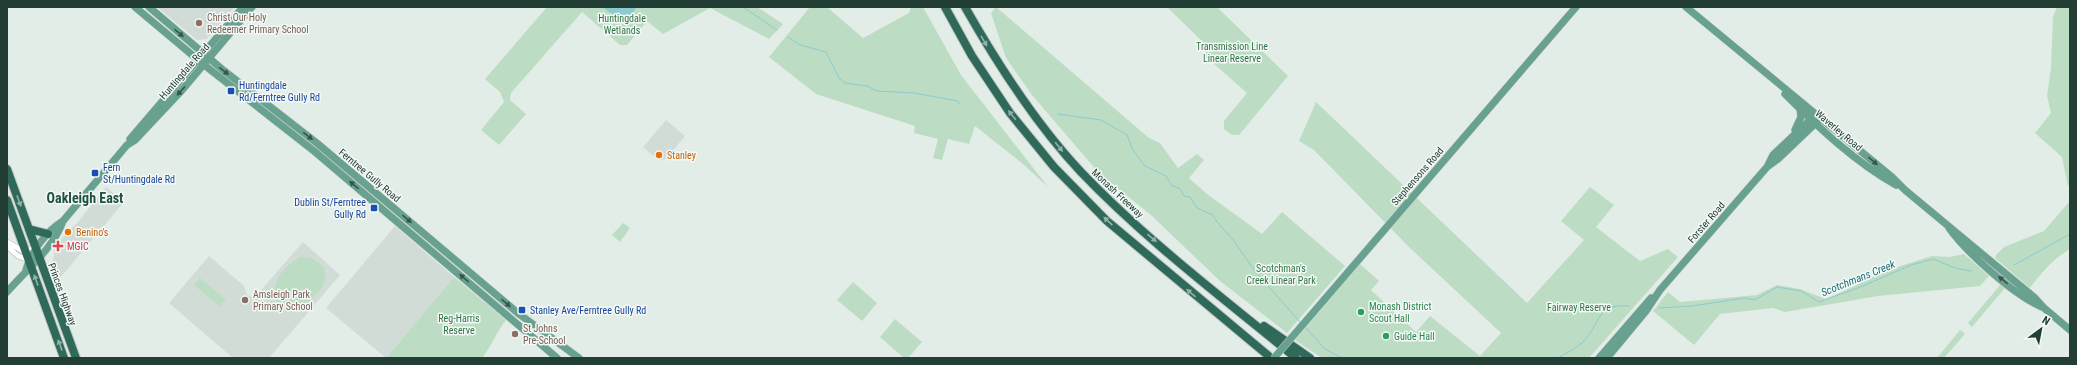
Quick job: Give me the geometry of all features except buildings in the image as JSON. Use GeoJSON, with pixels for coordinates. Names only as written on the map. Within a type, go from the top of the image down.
{"type":"FeatureCollection","features":[{"type":"Feature","properties":{"kind":"highway"},"geometry":{"type":"LineString","coordinates":[[945,7],[972,56],[1010,113],[1054,167],[1107,220],[1213,311],[1271,358]]}},
{"type":"Feature","properties":{"kind":"highway","name":"Monash Freeway"},"geometry":{"type":"LineString","coordinates":[[965,7],[994,57],[1059,147],[1114,204],[1219,295],[1296,358]]}},
{"type":"Feature","properties":{"kind":"highway","name":"Princes Highway"},"geometry":{"type":"LineString","coordinates":[[7,169],[76,358]]}},
{"type":"Feature","properties":{"kind":"highway","name":"Princes Highway"},"geometry":{"type":"LineString","coordinates":[[7,200],[29,266],[64,358]]}},
{"type":"Feature","properties":{"kind":"highway"},"geometry":{"type":"LineString","coordinates":[[29,229],[39,234],[48,234]]}},
{"type":"Feature","properties":{"kind":"highway"},"geometry":{"type":"LineString","coordinates":[[1219,295],[1310,358]]}},
{"type":"Feature","properties":{"kind":"highway"},"geometry":{"type":"LineString","coordinates":[[1213,311],[1262,358]]}},
{"type":"Feature","properties":{"kind":"main road","name":"Ferntree Gully Road"},"geometry":{"type":"LineString","coordinates":[[135,7],[200,62],[314,151],[557,358]]}},
{"type":"Feature","properties":{"kind":"main road","name":"Ferntree Gully Road"},"geometry":{"type":"LineString","coordinates":[[149,7],[206,55],[318,144],[519,314],[579,358]]}},
{"type":"Feature","properties":{"kind":"main road","name":"Huntingdale Road"},"geometry":{"type":"LineString","coordinates":[[7,292],[29,266],[54,226],[63,221],[128,145],[132,136],[206,55],[243,7]]}},
{"type":"Feature","properties":{"kind":"main road","name":"Huntingdale Road"},"geometry":{"type":"LineString","coordinates":[[206,55],[252,7]]}},
{"type":"Feature","properties":{"kind":"main road","name":"Stephensons Road"},"geometry":{"type":"LineString","coordinates":[[1274,358],[1576,7]]}},
{"type":"Feature","properties":{"kind":"main road","name":"Waverley Road"},"geometry":{"type":"LineString","coordinates":[[1686,7],[1849,147],[1945,223],[1956,237],[1985,260],[2034,304],[2044,308],[2070,330]]}},
{"type":"Feature","properties":{"kind":"main road","name":"Waverley Road"},"geometry":{"type":"LineString","coordinates":[[1768,76],[1800,108],[1816,119],[1831,136],[1849,147]]}},
{"type":"Feature","properties":{"kind":"main road"},"geometry":{"type":"LineString","coordinates":[[1792,135],[1801,118],[1800,108]]}},
{"type":"Feature","properties":{"kind":"main road","name":"Forster Road"},"geometry":{"type":"LineString","coordinates":[[1767,167],[1773,155],[1792,135],[1816,119]]}},
{"type":"Feature","properties":{"kind":"main road","name":"Forster Road"},"geometry":{"type":"LineString","coordinates":[[1599,358],[1614,345],[1646,311],[1660,290],[1767,167],[1802,136],[1816,119]]}},
{"type":"Feature","properties":{"kind":"main road"},"geometry":{"type":"LineString","coordinates":[[1802,136],[1815,132],[1831,136]]}},
{"type":"Feature","properties":{"kind":"main road","name":"Huntingdale Road"},"geometry":{"type":"LineString","coordinates":[[38,253],[60,231],[63,221]]}},
{"type":"Feature","properties":{"kind":"main road","name":"Forster Road"},"geometry":{"type":"LineString","coordinates":[[1606,358],[1614,345]]}},
{"type":"Feature","properties":{"kind":"street"},"geometry":{"type":"LineString","coordinates":[[7,242],[25,252],[38,253]]}},
{"type":"Feature","properties":{"kind":"street"},"geometry":{"type":"LineString","coordinates":[[7,246],[29,266]]}},
{"type":"Feature","properties":{"kind":"shaded area","name":"Christ Our Holy Redeemer Primary School"},"geometry":{"type":"Polygon","coordinates":[[[157,7],[235,7],[207,39],[197,40],[157,7]]]}},
{"type":"Feature","properties":{"kind":"shaded area"},"geometry":{"type":"Polygon","coordinates":[[[666,120],[685,136],[666,159],[658,160],[643,147],[666,120]]]}},
{"type":"Feature","properties":{"kind":"shaded area"},"geometry":{"type":"Polygon","coordinates":[[[106,187],[124,202],[60,278],[53,260],[55,245],[77,223],[106,187]]]}},
{"type":"Feature","properties":{"kind":"shaded area"},"geometry":{"type":"Polygon","coordinates":[[[395,226],[454,277],[386,358],[326,308],[395,226]]]}},
{"type":"Feature","properties":{"kind":"shaded area","name":"Amsleigh Park Primary School"},"geometry":{"type":"Polygon","coordinates":[[[303,242],[340,275],[269,358],[233,358],[169,303],[209,256],[244,286],[247,295],[254,298],[303,242]]]}},
{"type":"Feature","properties":{"kind":"green space","name":"Huntingdale Wetlands"},"geometry":{"type":"Polygon","coordinates":[[[547,7],[757,7],[783,24],[769,39],[710,8],[663,34],[647,21],[627,45],[620,45],[582,12],[511,93],[510,100],[526,114],[499,145],[481,130],[504,102],[500,92],[485,79],[547,7]]]}},
{"type":"Feature","properties":{"kind":"green space"},"geometry":{"type":"Polygon","coordinates":[[[810,7],[827,7],[863,38],[909,13],[911,7],[923,7],[961,75],[1048,187],[1023,164],[975,126],[969,144],[948,139],[942,160],[933,158],[938,139],[914,133],[915,126],[816,94],[769,57],[810,7]]]}},
{"type":"Feature","properties":{"kind":"green space","name":"Scotchman's Creek Linear Park"},"geometry":{"type":"Polygon","coordinates":[[[996,7],[1149,138],[1160,143],[1178,168],[1197,154],[1204,160],[1189,178],[1207,194],[1262,234],[1282,212],[1345,266],[1287,333],[1220,281],[1152,216],[1098,172],[1032,95],[1006,58],[991,13],[996,7]]]}},
{"type":"Feature","properties":{"kind":"green space","name":"Transmission Line Linear Reserve"},"geometry":{"type":"Polygon","coordinates":[[[1167,7],[1217,7],[1288,76],[1239,135],[1232,135],[1224,129],[1224,121],[1247,93],[1204,55],[1209,48],[1167,7]]]}},
{"type":"Feature","properties":{"kind":"green space"},"geometry":{"type":"Polygon","coordinates":[[[2057,7],[2070,7],[2070,184],[2068,186],[2062,157],[2035,133],[2051,113],[2047,96],[2051,68],[2053,17],[2057,7]]]}},
{"type":"Feature","properties":{"kind":"green space","name":"Fairway Reserve"},"geometry":{"type":"Polygon","coordinates":[[[1316,102],[1527,303],[1584,240],[1561,221],[1590,187],[1614,205],[1596,227],[1640,261],[1668,249],[1678,257],[1589,358],[1322,358],[1295,340],[1360,264],[1379,281],[1371,290],[1416,332],[1430,316],[1480,356],[1501,333],[1409,247],[1314,150],[1299,141],[1316,102]]]}},
{"type":"Feature","properties":{"kind":"green space"},"geometry":{"type":"Polygon","coordinates":[[[2070,201],[2070,249],[2048,266],[2030,288],[1995,258],[1996,255],[2004,247],[2044,231],[2070,201]]]}},
{"type":"Feature","properties":{"kind":"green space"},"geometry":{"type":"Polygon","coordinates":[[[623,223],[630,228],[620,242],[612,235],[623,223]]]}},
{"type":"Feature","properties":{"kind":"green space"},"geometry":{"type":"Polygon","coordinates":[[[1964,254],[1989,276],[1980,286],[1878,296],[1785,312],[1773,308],[1720,314],[1694,345],[1653,311],[1668,292],[1680,302],[1757,295],[1777,285],[1800,289],[1826,299],[1891,269],[1932,256],[1950,257],[1964,254]]]}},
{"type":"Feature","properties":{"kind":"green space"},"geometry":{"type":"Polygon","coordinates":[[[300,257],[312,258],[324,267],[324,284],[306,304],[297,308],[287,307],[276,301],[275,287],[284,270],[300,257]]]}},
{"type":"Feature","properties":{"kind":"green space","name":"Reg-Harris Reserve"},"geometry":{"type":"Polygon","coordinates":[[[454,277],[506,320],[482,358],[386,358],[454,277]]]}},
{"type":"Feature","properties":{"kind":"green space"},"geometry":{"type":"Polygon","coordinates":[[[200,278],[226,300],[220,307],[194,285],[200,278]]]}},
{"type":"Feature","properties":{"kind":"green space"},"geometry":{"type":"Polygon","coordinates":[[[853,282],[877,303],[862,321],[837,300],[853,282]]]}},
{"type":"Feature","properties":{"kind":"green space"},"geometry":{"type":"Polygon","coordinates":[[[2001,284],[2005,288],[1972,327],[1968,323],[2001,284]]]}},
{"type":"Feature","properties":{"kind":"green space"},"geometry":{"type":"Polygon","coordinates":[[[895,319],[922,342],[908,358],[904,358],[880,337],[895,319]]]}},
{"type":"Feature","properties":{"kind":"green space"},"geometry":{"type":"Polygon","coordinates":[[[1960,330],[1965,334],[1944,358],[1937,358],[1960,330]]]}},
{"type":"Feature","properties":{"kind":"water"},"geometry":{"type":"Polygon","coordinates":[[[602,7],[637,7],[632,14],[623,18],[615,16],[602,7]]]}},
{"type":"Feature","properties":{"kind":"waterway","name":"Scotchmans Creek"},"geometry":{"type":"LineString","coordinates":[[743,7],[777,30]]}},
{"type":"Feature","properties":{"kind":"waterway","name":"Scotchmans Creek"},"geometry":{"type":"LineString","coordinates":[[788,37],[800,45],[826,52],[839,78],[845,83],[867,86],[877,91],[914,93],[958,101],[959,104]]}},
{"type":"Feature","properties":{"kind":"waterway","name":"Scotchmans Creek"},"geometry":{"type":"LineString","coordinates":[[1058,114],[1101,120],[1127,135],[1133,150],[1145,166],[1166,176],[1171,185],[1180,189],[1184,196],[1190,197],[1197,208],[1213,215],[1217,222],[1234,241],[1254,270],[1300,322]]}},
{"type":"Feature","properties":{"kind":"waterway","name":"Scotchmans Creek"},"geometry":{"type":"LineString","coordinates":[[2014,265],[2070,234]]}},
{"type":"Feature","properties":{"kind":"waterway","name":"Scotchmans Creek"},"geometry":{"type":"LineString","coordinates":[[1659,308],[1692,306],[1744,298],[1755,300],[1777,287],[1801,291],[1819,302],[1863,286],[1911,265],[1933,259],[1955,268],[1971,271]]}},
{"type":"Feature","properties":{"kind":"waterway","name":"Scotchmans Creek"},"geometry":{"type":"LineString","coordinates":[[1558,358],[1582,343],[1604,311],[1618,306],[1629,306]]}},
{"type":"Feature","properties":{"kind":"waterway","name":"Scotchmans Creek"},"geometry":{"type":"LineString","coordinates":[[1305,327],[1325,349],[1342,358]]}},
{"type":"Feature","properties":{"kind":"place","name":"Christ Our Holy Redeemer Primary School"},"geometry":{"type":"Point","coordinates":[199,23]}},
{"type":"Feature","properties":{"kind":"place","name":"Huntingdale Rd/Ferntree Gully Rd"},"geometry":{"type":"Point","coordinates":[231,91]}},
{"type":"Feature","properties":{"kind":"place","name":"Stanley"},"geometry":{"type":"Point","coordinates":[659,155]}},
{"type":"Feature","properties":{"kind":"place","name":"Fern St/Huntingdale Rd"},"geometry":{"type":"Point","coordinates":[95,173]}},
{"type":"Feature","properties":{"kind":"place","name":"Dublin St/Ferntree Gully Rd"},"geometry":{"type":"Point","coordinates":[374,208]}},
{"type":"Feature","properties":{"kind":"place","name":"Benino's"},"geometry":{"type":"Point","coordinates":[68,232]}},
{"type":"Feature","properties":{"kind":"place","name":"MGIC"},"geometry":{"type":"Point","coordinates":[58,246]}},
{"type":"Feature","properties":{"kind":"place","name":"Amsleigh Park Primary School"},"geometry":{"type":"Point","coordinates":[245,300]}},
{"type":"Feature","properties":{"kind":"place","name":"Stanley Ave/Ferntree Gully Rd"},"geometry":{"type":"Point","coordinates":[522,310]}},
{"type":"Feature","properties":{"kind":"place","name":"Monash District Scout Hall"},"geometry":{"type":"Point","coordinates":[1361,312]}},
{"type":"Feature","properties":{"kind":"place","name":"St Johns Pre-School"},"geometry":{"type":"Point","coordinates":[515,334]}},
{"type":"Feature","properties":{"kind":"place","name":"Guide Hall"},"geometry":{"type":"Point","coordinates":[1386,336]}},
{"type":"Feature","properties":{"kind":"district","name":"Oakleigh East"},"geometry":{"type":"Point","coordinates":[85,198]}}]}
